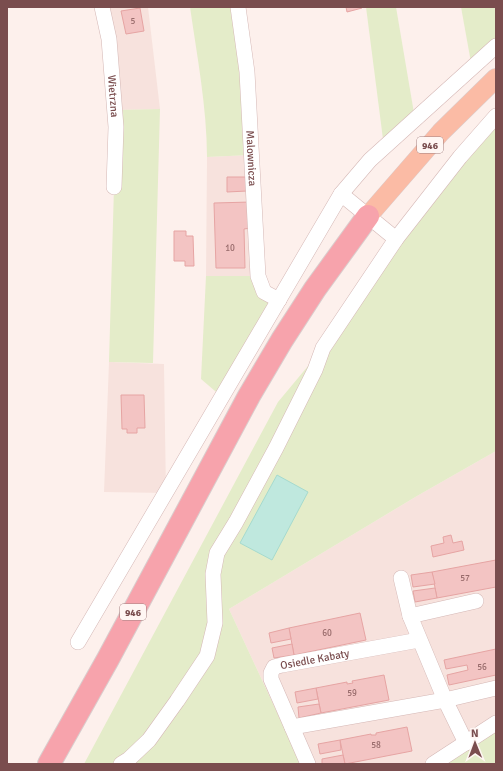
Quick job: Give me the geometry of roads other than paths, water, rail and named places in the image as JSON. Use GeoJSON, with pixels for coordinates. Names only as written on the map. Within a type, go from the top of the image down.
{"type":"FeatureCollection","features":[{"type":"Feature","properties":{"kind":"highway","name":"946"},"geometry":{"type":"LineString","coordinates":[[49,764],[108,659],[246,403],[282,340],[315,289],[368,216]]}},
{"type":"Feature","properties":{"kind":"main road","name":"946"},"geometry":{"type":"LineString","coordinates":[[368,216],[441,132],[496,78]]}},
{"type":"Feature","properties":{"kind":"street","name":"Wietrzna"},"geometry":{"type":"LineString","coordinates":[[102,7],[109,39],[116,126],[114,187]]}},
{"type":"Feature","properties":{"kind":"street","name":"Malownicza"},"geometry":{"type":"LineString","coordinates":[[238,7],[247,72],[258,276],[264,292],[279,300]]}},
{"type":"Feature","properties":{"kind":"street"},"geometry":{"type":"LineString","coordinates":[[78,642],[341,194],[370,160],[496,46]]}},
{"type":"Feature","properties":{"kind":"street"},"geometry":{"type":"LineString","coordinates":[[121,764],[129,759],[149,740],[208,656],[215,623],[213,574],[217,553],[236,522],[276,448],[315,370],[323,348],[396,239],[490,120],[496,116]]}},
{"type":"Feature","properties":{"kind":"street"},"geometry":{"type":"LineString","coordinates":[[341,194],[396,239]]}},
{"type":"Feature","properties":{"kind":"street"},"geometry":{"type":"LineString","coordinates":[[401,578],[410,616],[419,640],[445,700],[466,743]]}},
{"type":"Feature","properties":{"kind":"street"},"geometry":{"type":"LineString","coordinates":[[410,616],[476,601]]}},
{"type":"Feature","properties":{"kind":"street","name":"Osiedle Kabaty"},"geometry":{"type":"LineString","coordinates":[[308,764],[271,679],[271,673],[274,667],[419,640]]}},
{"type":"Feature","properties":{"kind":"street"},"geometry":{"type":"LineString","coordinates":[[292,727],[445,700],[496,688]]}},
{"type":"Feature","properties":{"kind":"street"},"geometry":{"type":"LineString","coordinates":[[433,764],[496,723]]}},
{"type":"Feature","properties":{"kind":"water"},"geometry":{"type":"Polygon","coordinates":[[[277,475],[308,492],[272,560],[240,543],[277,475]]]}}]}
